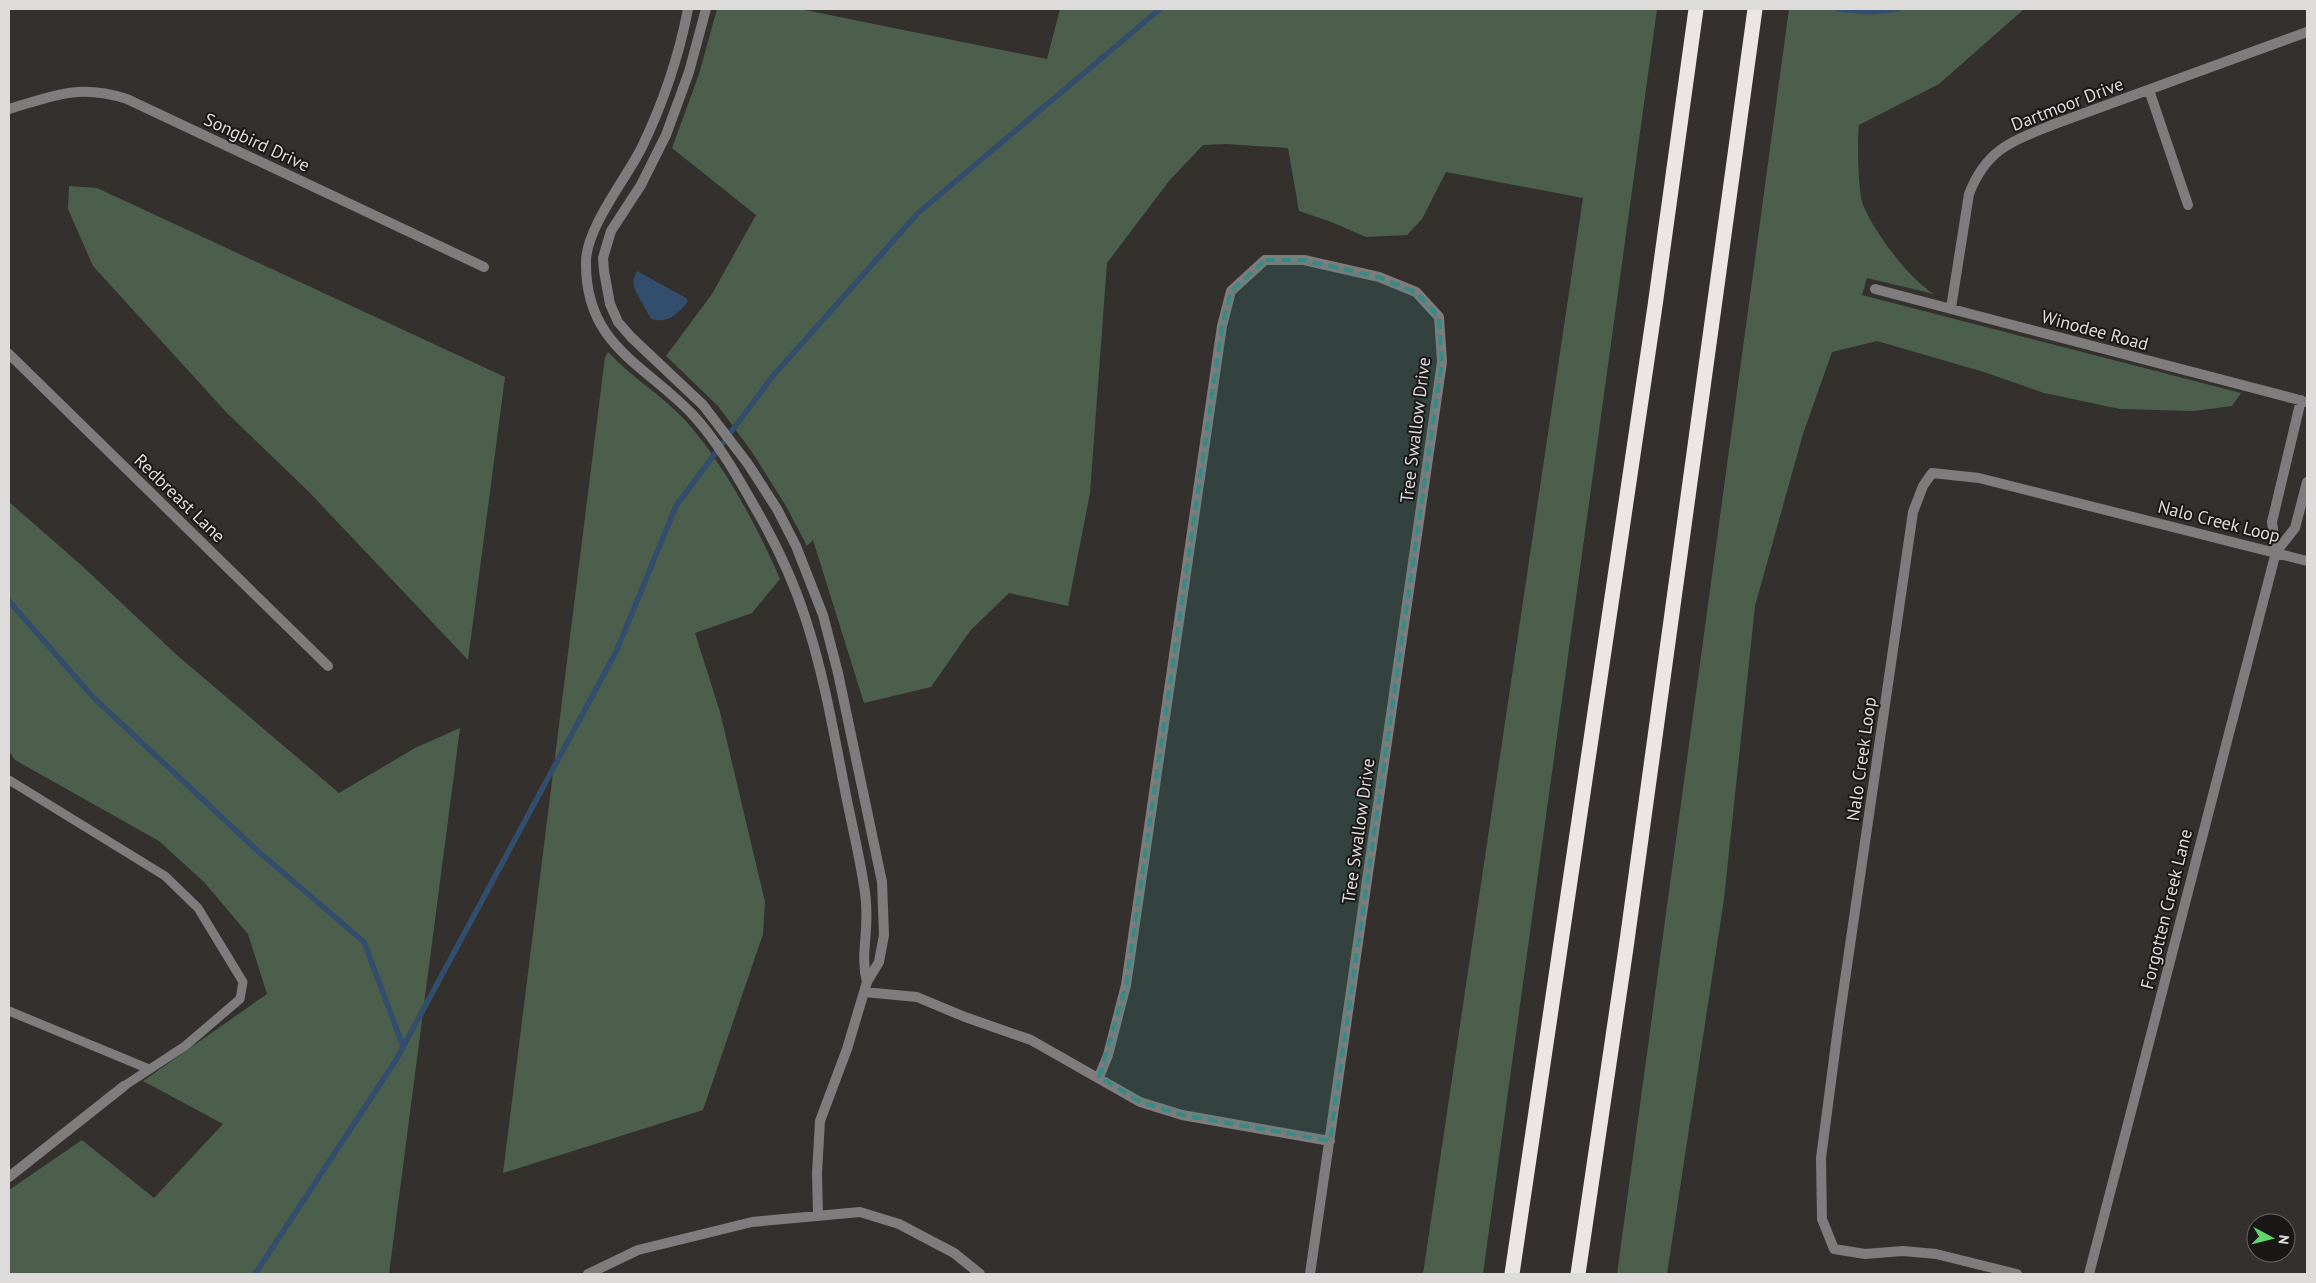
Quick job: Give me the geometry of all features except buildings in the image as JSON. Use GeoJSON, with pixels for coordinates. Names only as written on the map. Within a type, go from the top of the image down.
{"type":"FeatureCollection","features":[{"type":"Feature","properties":{"kind":"highway"},"geometry":{"type":"LineString","coordinates":[[1512,1274],[1653,316],[1696,9]]}},
{"type":"Feature","properties":{"kind":"highway"},"geometry":{"type":"LineString","coordinates":[[1578,1274],[1626,948],[1755,9]]}},
{"type":"Feature","properties":{"kind":"street"},"geometry":{"type":"LineString","coordinates":[[688,9],[683,33],[651,128],[626,178],[598,221],[592,236],[586,260],[588,288],[601,325],[612,342],[627,358],[694,416],[737,476],[779,552],[806,618],[832,729],[864,883],[867,926],[863,965],[866,987]]}},
{"type":"Feature","properties":{"kind":"street"},"geometry":{"type":"LineString","coordinates":[[706,9],[692,63],[678,104],[657,155],[641,185],[611,231],[606,246],[604,271],[610,304],[618,322],[631,337],[703,405],[748,464],[777,509],[792,538],[814,590],[830,641],[876,848],[882,882],[884,935],[879,962],[866,987],[847,1049],[820,1121],[817,1173],[818,1216]]}},
{"type":"Feature","properties":{"kind":"street","name":"Dartmoor Drive"},"geometry":{"type":"LineString","coordinates":[[1951,308],[1968,194],[1975,178],[1986,161],[1999,149],[2014,140],[2307,32]]}},
{"type":"Feature","properties":{"kind":"street","name":"Songbird Drive"},"geometry":{"type":"LineString","coordinates":[[9,109],[60,93],[83,90],[105,92],[127,99],[484,267]]}},
{"type":"Feature","properties":{"kind":"street"},"geometry":{"type":"LineString","coordinates":[[2149,90],[2188,205]]}},
{"type":"Feature","properties":{"kind":"street"},"geometry":{"type":"LineString","coordinates":[[626,178],[641,185]]}},
{"type":"Feature","properties":{"kind":"street","name":"Tree Swallow Drive"},"geometry":{"type":"LineString","coordinates":[[1099,1077],[1108,1055],[1126,985],[1222,326],[1231,291],[1265,260],[1304,260],[1379,277],[1416,292],[1439,317],[1442,362],[1310,1274]]}},
{"type":"Feature","properties":{"kind":"street","name":"Winodee Road"},"geometry":{"type":"LineString","coordinates":[[1875,289],[2304,401]]}},
{"type":"Feature","properties":{"kind":"street","name":"Redbreast Lane"},"geometry":{"type":"LineString","coordinates":[[9,354],[328,666]]}},
{"type":"Feature","properties":{"kind":"street","name":"Forgotten Creek Lane"},"geometry":{"type":"LineString","coordinates":[[2089,1274],[2276,552],[2272,522],[2304,401]]}},
{"type":"Feature","properties":{"kind":"street","name":"Nalo Creek Loop"},"geometry":{"type":"LineString","coordinates":[[2017,1274],[1936,1254],[1903,1251],[1865,1254],[1834,1249],[1822,1219],[1821,1158],[1837,1037],[1913,512],[1923,486],[1932,473],[1979,478],[2307,561]]}},
{"type":"Feature","properties":{"kind":"street","name":"Forgotten Creek Lane"},"geometry":{"type":"LineString","coordinates":[[2276,552],[2295,528],[2307,482]]}},
{"type":"Feature","properties":{"kind":"street"},"geometry":{"type":"LineString","coordinates":[[832,729],[849,726]]}},
{"type":"Feature","properties":{"kind":"street"},"geometry":{"type":"LineString","coordinates":[[857,850],[876,848]]}},
{"type":"Feature","properties":{"kind":"street"},"geometry":{"type":"LineString","coordinates":[[866,987],[917,997],[965,1017],[1031,1040],[1140,1102],[1182,1115],[1330,1141]]}},
{"type":"Feature","properties":{"kind":"street"},"geometry":{"type":"LineString","coordinates":[[9,1177],[124,1086]]}},
{"type":"Feature","properties":{"kind":"street"},"geometry":{"type":"LineString","coordinates":[[588,1274],[638,1250],[752,1222],[860,1212],[899,1224],[954,1253],[980,1274]]}},
{"type":"Feature","properties":{"kind":"lane"},"geometry":{"type":"LineString","coordinates":[[9,780],[165,876],[198,908],[243,982],[240,999],[185,1046],[124,1086]]}},
{"type":"Feature","properties":{"kind":"lane"},"geometry":{"type":"LineString","coordinates":[[9,1011],[149,1069]]}},
{"type":"Feature","properties":{"kind":"highlighted area"},"geometry":{"type":"Polygon","coordinates":[[[1265,260],[1304,260],[1379,277],[1416,292],[1439,317],[1442,362],[1330,1141],[1182,1115],[1140,1102],[1099,1077],[1126,985],[1222,326],[1231,291],[1265,260]]]}},
{"type":"Feature","properties":{"kind":"green space"},"geometry":{"type":"Polygon","coordinates":[[[717,9],[800,9],[1047,59],[1060,9],[1657,9],[1483,1274],[1423,1274],[1583,198],[1446,172],[1422,219],[1407,235],[1366,237],[1329,221],[1299,211],[1288,148],[1226,144],[1203,145],[1169,181],[1107,263],[1090,493],[1068,606],[1009,593],[970,631],[931,687],[864,703],[813,540],[807,546],[786,506],[752,452],[718,406],[666,356],[712,294],[756,215],[672,148],[699,74],[717,9]]]}},
{"type":"Feature","properties":{"kind":"green space"},"geometry":{"type":"Polygon","coordinates":[[[1789,9],[2024,9],[1939,84],[1859,125],[1858,165],[1863,205],[1893,254],[1924,287],[1934,294],[1867,278],[1862,295],[2241,393],[2232,406],[2194,411],[2120,409],[2044,393],[1984,372],[1877,341],[1832,352],[1803,434],[1755,606],[1724,899],[1667,1274],[1617,1274],[1789,9]]]}},
{"type":"Feature","properties":{"kind":"green space"},"geometry":{"type":"Polygon","coordinates":[[[69,186],[97,188],[505,377],[468,660],[308,491],[226,412],[93,266],[68,209],[69,186]]]}},
{"type":"Feature","properties":{"kind":"green space"},"geometry":{"type":"Polygon","coordinates":[[[608,352],[677,412],[700,438],[739,496],[780,579],[752,613],[695,633],[720,712],[765,902],[763,934],[703,1110],[503,1173],[605,357],[608,352]]]}},
{"type":"Feature","properties":{"kind":"green space"},"geometry":{"type":"Polygon","coordinates":[[[9,502],[80,564],[178,656],[339,793],[415,748],[460,728],[389,1274],[9,1274],[9,1190],[82,1140],[154,1198],[223,1124],[143,1081],[267,994],[248,934],[204,882],[159,841],[15,760],[9,751],[9,502]]]}},
{"type":"Feature","properties":{"kind":"water"},"geometry":{"type":"Polygon","coordinates":[[[637,271],[686,298],[688,301],[668,319],[651,319],[635,290],[633,280],[637,271]]]}},
{"type":"Feature","properties":{"kind":"waterway"},"geometry":{"type":"LineString","coordinates":[[255,1274],[396,1060],[616,652],[676,506],[772,377],[918,213],[1160,9]]}},
{"type":"Feature","properties":{"kind":"waterway"},"geometry":{"type":"LineString","coordinates":[[1838,9],[1869,12],[1898,9]]}},
{"type":"Feature","properties":{"kind":"waterway"},"geometry":{"type":"LineString","coordinates":[[9,601],[94,698],[259,852],[364,942],[403,1046]]}}]}
